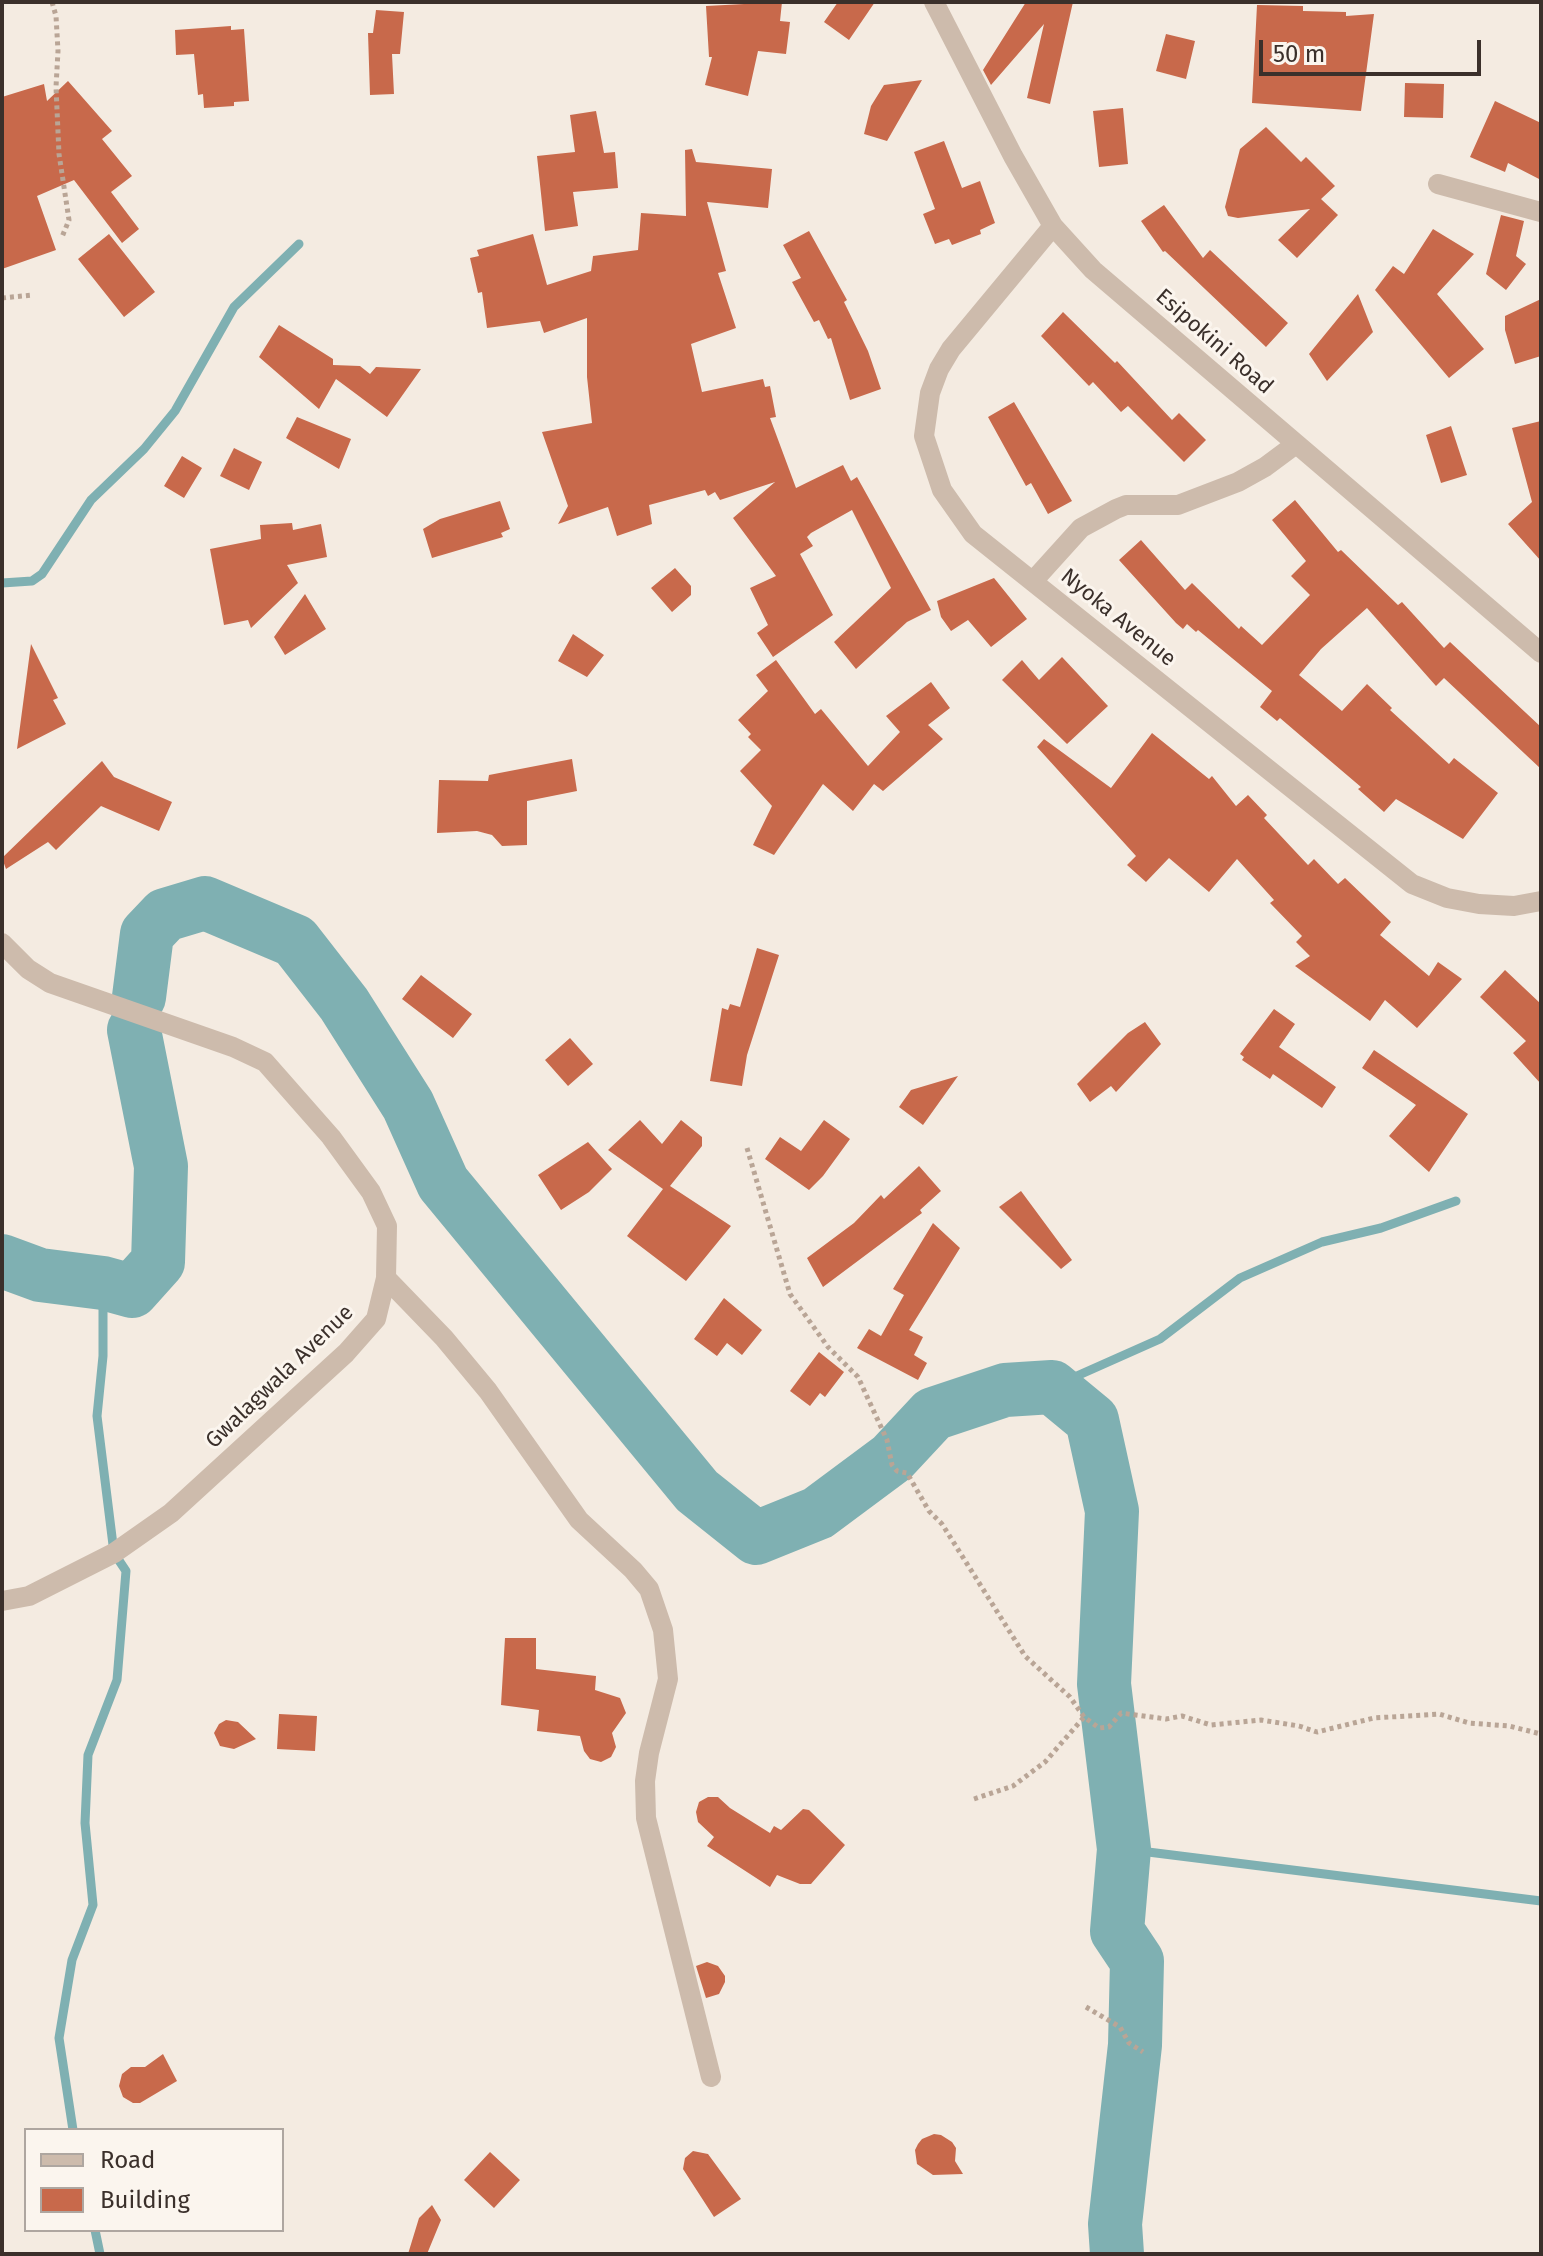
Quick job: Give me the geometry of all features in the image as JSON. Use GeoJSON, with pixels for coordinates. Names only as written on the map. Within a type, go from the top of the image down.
{"type":"FeatureCollection","features":[{"type":"Feature","properties":{"kind":"street","name":"Esipokini Road"},"geometry":{"type":"LineString","coordinates":[[934,2],[1013,156],[1053,226],[1093,270],[1541,653]]}},
{"type":"Feature","properties":{"kind":"street"},"geometry":{"type":"LineString","coordinates":[[1438,184],[1541,212]]}},
{"type":"Feature","properties":{"kind":"street","name":"Nyoka Avenue"},"geometry":{"type":"LineString","coordinates":[[1053,226],[951,349],[939,369],[925,417],[924,436],[942,490],[973,534],[1412,884],[1447,898],[1479,904],[1514,906],[1541,901]]}},
{"type":"Feature","properties":{"kind":"street"},"geometry":{"type":"LineString","coordinates":[[1034,580],[1081,528],[1116,509],[1126,505],[1178,505],[1238,482],[1296,444]]}},
{"type":"Feature","properties":{"kind":"street","name":"Gwalagwala Avenue"},"geometry":{"type":"LineString","coordinates":[[2,943],[28,969],[50,983],[233,1047],[265,1062],[331,1137],[371,1192],[387,1226],[386,1278],[376,1319],[346,1353],[171,1513],[114,1553],[29,1596],[2,1601]]}},
{"type":"Feature","properties":{"kind":"street"},"geometry":{"type":"LineString","coordinates":[[386,1278],[444,1338],[488,1391],[579,1520],[649,1589],[663,1630],[668,1679],[649,1753],[645,1781],[646,1818],[711,2077]]}},
{"type":"Feature","properties":{"kind":"path"},"geometry":{"type":"LineString","coordinates":[[52,2],[58,51],[59,154],[69,220],[62,237]]}},
{"type":"Feature","properties":{"kind":"path"},"geometry":{"type":"LineString","coordinates":[[2,298],[33,295]]}},
{"type":"Feature","properties":{"kind":"path"},"geometry":{"type":"LineString","coordinates":[[747,1148],[790,1294],[828,1347],[858,1377],[887,1440],[892,1465],[897,1471],[907,1473],[1025,1656],[1070,1697],[1084,1717],[1099,1728],[1109,1727],[1121,1713],[1166,1719],[1182,1716],[1211,1725],[1261,1720],[1317,1732],[1374,1718],[1439,1714],[1469,1723],[1509,1726],[1541,1734]]}},
{"type":"Feature","properties":{"kind":"path"},"geometry":{"type":"LineString","coordinates":[[974,1799],[1013,1786],[1035,1770],[1084,1717]]}},
{"type":"Feature","properties":{"kind":"path"},"geometry":{"type":"LineString","coordinates":[[1086,2007],[1120,2027],[1129,2043],[1143,2052]]}},
{"type":"Feature","properties":{"kind":"building"},"geometry":{"type":"Polygon","coordinates":[[[782,2],[780,21],[790,22],[786,54],[758,51],[748,96],[705,85],[712,57],[709,57],[706,6],[782,2]]]}},
{"type":"Feature","properties":{"kind":"building"},"geometry":{"type":"Polygon","coordinates":[[[838,2],[875,2],[849,40],[824,22],[838,2]]]}},
{"type":"Feature","properties":{"kind":"building"},"geometry":{"type":"Polygon","coordinates":[[[1026,2],[1073,2],[1050,104],[1027,98],[1044,24],[991,85],[983,70],[1026,2]]]}},
{"type":"Feature","properties":{"kind":"building"},"geometry":{"type":"Polygon","coordinates":[[[1257,5],[1303,6],[1303,11],[1346,12],[1346,16],[1374,14],[1361,111],[1252,103],[1257,5]]]}},
{"type":"Feature","properties":{"kind":"building"},"geometry":{"type":"Polygon","coordinates":[[[376,10],[404,12],[400,54],[392,54],[394,94],[370,95],[368,33],[373,33],[376,10]]]}},
{"type":"Feature","properties":{"kind":"building"},"geometry":{"type":"Polygon","coordinates":[[[231,26],[231,30],[244,29],[249,101],[234,102],[234,106],[204,108],[203,94],[198,95],[194,54],[176,55],[175,30],[231,26]]]}},
{"type":"Feature","properties":{"kind":"building"},"geometry":{"type":"Polygon","coordinates":[[[1166,34],[1195,41],[1186,79],[1156,71],[1166,34]]]}},
{"type":"Feature","properties":{"kind":"building"},"geometry":{"type":"Polygon","coordinates":[[[922,80],[887,141],[864,134],[871,106],[884,85],[922,80]]]}},
{"type":"Feature","properties":{"kind":"building"},"geometry":{"type":"Polygon","coordinates":[[[68,81],[112,131],[102,139],[132,176],[111,192],[139,229],[122,243],[74,180],[37,196],[56,250],[2,269],[2,97],[44,84],[47,101],[68,81]]]}},
{"type":"Feature","properties":{"kind":"building"},"geometry":{"type":"Polygon","coordinates":[[[1405,83],[1444,84],[1443,118],[1404,117],[1405,83]]]}},
{"type":"Feature","properties":{"kind":"building"},"geometry":{"type":"Polygon","coordinates":[[[1495,101],[1541,123],[1541,180],[1508,163],[1505,172],[1470,157],[1495,101]]]}},
{"type":"Feature","properties":{"kind":"building"},"geometry":{"type":"Polygon","coordinates":[[[1123,108],[1128,164],[1099,167],[1093,111],[1123,108]]]}},
{"type":"Feature","properties":{"kind":"building"},"geometry":{"type":"Polygon","coordinates":[[[596,111],[604,153],[615,152],[618,188],[573,192],[578,226],[545,231],[537,156],[575,152],[570,115],[596,111]]]}},
{"type":"Feature","properties":{"kind":"building"},"geometry":{"type":"Polygon","coordinates":[[[1266,127],[1301,162],[1306,157],[1335,186],[1321,199],[1338,215],[1297,258],[1278,240],[1310,209],[1238,218],[1228,216],[1225,207],[1240,149],[1266,127]]]}},
{"type":"Feature","properties":{"kind":"building"},"geometry":{"type":"Polygon","coordinates":[[[944,141],[962,188],[980,181],[995,223],[980,230],[981,234],[952,245],[949,239],[935,244],[923,214],[935,209],[914,152],[944,141]]]}},
{"type":"Feature","properties":{"kind":"building"},"geometry":{"type":"Polygon","coordinates":[[[692,149],[696,162],[772,169],[768,208],[707,202],[726,271],[718,273],[736,328],[691,344],[702,392],[763,379],[765,387],[770,386],[776,417],[770,418],[796,488],[843,465],[851,481],[857,477],[931,610],[907,622],[856,669],[834,642],[891,588],[852,510],[811,533],[807,537],[813,546],[800,554],[833,615],[773,657],[757,633],[768,625],[750,588],[776,576],[733,518],[775,482],[720,500],[715,492],[708,496],[705,490],[649,505],[652,524],[617,536],[608,507],[558,524],[568,506],[542,432],[592,423],[587,377],[587,318],[544,333],[540,321],[487,328],[482,292],[478,293],[470,258],[479,256],[477,250],[533,234],[547,285],[591,271],[593,256],[638,250],[641,213],[686,216],[685,150],[692,149]]]}},
{"type":"Feature","properties":{"kind":"building"},"geometry":{"type":"Polygon","coordinates":[[[1164,205],[1203,258],[1210,250],[1288,323],[1266,347],[1163,252],[1141,221],[1164,205]]]}},
{"type":"Feature","properties":{"kind":"building"},"geometry":{"type":"Polygon","coordinates":[[[1501,215],[1524,221],[1516,256],[1526,264],[1506,290],[1486,274],[1501,215]]]}},
{"type":"Feature","properties":{"kind":"building"},"geometry":{"type":"Polygon","coordinates":[[[1433,229],[1474,254],[1437,294],[1484,349],[1449,378],[1375,290],[1393,266],[1404,274],[1433,229]]]}},
{"type":"Feature","properties":{"kind":"building"},"geometry":{"type":"Polygon","coordinates":[[[809,231],[847,300],[844,302],[868,351],[881,389],[850,400],[831,338],[828,339],[819,320],[814,322],[792,282],[801,278],[783,245],[809,231]]]}},
{"type":"Feature","properties":{"kind":"building"},"geometry":{"type":"Polygon","coordinates":[[[109,234],[155,292],[124,317],[78,259],[109,234]]]}},
{"type":"Feature","properties":{"kind":"building"},"geometry":{"type":"Polygon","coordinates":[[[1358,294],[1373,332],[1327,381],[1309,354],[1358,294]]]}},
{"type":"Feature","properties":{"kind":"building"},"geometry":{"type":"Polygon","coordinates":[[[1541,299],[1541,356],[1515,364],[1505,330],[1505,316],[1541,299]]]}},
{"type":"Feature","properties":{"kind":"building"},"geometry":{"type":"Polygon","coordinates":[[[1063,312],[1115,363],[1117,361],[1172,420],[1179,413],[1206,440],[1184,462],[1128,406],[1121,412],[1093,382],[1089,386],[1041,336],[1063,312]]]}},
{"type":"Feature","properties":{"kind":"building"},"geometry":{"type":"Polygon","coordinates":[[[279,325],[333,359],[333,365],[360,366],[370,374],[376,367],[421,369],[387,417],[336,379],[319,409],[259,357],[279,325]]]}},
{"type":"Feature","properties":{"kind":"building"},"geometry":{"type":"Polygon","coordinates":[[[1014,402],[1072,501],[1048,514],[1031,483],[1026,486],[988,417],[1014,402]]]}},
{"type":"Feature","properties":{"kind":"building"},"geometry":{"type":"Polygon","coordinates":[[[297,417],[351,439],[339,469],[286,438],[297,417]]]}},
{"type":"Feature","properties":{"kind":"building"},"geometry":{"type":"Polygon","coordinates":[[[1541,421],[1541,561],[1508,524],[1532,502],[1512,428],[1541,421]]]}},
{"type":"Feature","properties":{"kind":"building"},"geometry":{"type":"Polygon","coordinates":[[[1451,426],[1467,475],[1441,483],[1426,435],[1451,426]]]}},
{"type":"Feature","properties":{"kind":"building"},"geometry":{"type":"Polygon","coordinates":[[[234,448],[262,462],[249,490],[220,476],[234,448]]]}},
{"type":"Feature","properties":{"kind":"building"},"geometry":{"type":"Polygon","coordinates":[[[182,456],[202,468],[184,498],[164,486],[182,456]]]}},
{"type":"Feature","properties":{"kind":"building"},"geometry":{"type":"Polygon","coordinates":[[[1295,500],[1338,552],[1341,550],[1398,605],[1402,602],[1444,648],[1450,642],[1541,727],[1541,769],[1444,678],[1436,686],[1367,608],[1321,649],[1299,675],[1342,711],[1367,684],[1392,708],[1390,710],[1449,764],[1454,758],[1498,793],[1463,839],[1396,799],[1384,812],[1358,789],[1361,787],[1280,718],[1277,721],[1260,707],[1272,691],[1198,630],[1196,632],[1187,624],[1183,629],[1119,560],[1141,540],[1185,590],[1192,583],[1239,629],[1241,626],[1262,645],[1310,595],[1291,576],[1306,561],[1272,520],[1295,500]]]}},
{"type":"Feature","properties":{"kind":"building"},"geometry":{"type":"Polygon","coordinates":[[[500,501],[510,529],[501,533],[503,537],[432,558],[423,529],[440,519],[500,501]]]}},
{"type":"Feature","properties":{"kind":"building"},"geometry":{"type":"Polygon","coordinates":[[[292,523],[293,530],[321,524],[327,557],[287,565],[298,583],[251,628],[248,620],[224,625],[210,549],[261,539],[260,525],[292,523]]]}},
{"type":"Feature","properties":{"kind":"building"},"geometry":{"type":"Polygon","coordinates":[[[675,568],[691,586],[691,595],[672,612],[651,588],[675,568]]]}},
{"type":"Feature","properties":{"kind":"building"},"geometry":{"type":"Polygon","coordinates":[[[994,578],[1027,619],[991,647],[968,620],[951,631],[941,617],[937,601],[994,578]]]}},
{"type":"Feature","properties":{"kind":"building"},"geometry":{"type":"Polygon","coordinates":[[[305,594],[326,629],[285,655],[274,637],[305,594]]]}},
{"type":"Feature","properties":{"kind":"building"},"geometry":{"type":"Polygon","coordinates":[[[573,634],[604,655],[587,677],[558,661],[573,634]]]}},
{"type":"Feature","properties":{"kind":"building"},"geometry":{"type":"Polygon","coordinates":[[[31,644],[58,698],[53,700],[66,724],[17,749],[31,644]]]}},
{"type":"Feature","properties":{"kind":"building"},"geometry":{"type":"Polygon","coordinates":[[[1062,657],[1108,706],[1067,744],[1002,680],[1022,660],[1039,680],[1062,657]]]}},
{"type":"Feature","properties":{"kind":"building"},"geometry":{"type":"Polygon","coordinates":[[[776,660],[815,714],[821,709],[868,766],[900,732],[886,716],[931,682],[950,708],[928,725],[943,739],[883,791],[874,784],[853,811],[823,784],[774,855],[753,845],[772,806],[740,771],[761,750],[748,737],[751,734],[738,720],[768,691],[756,675],[776,660]]]}},
{"type":"Feature","properties":{"kind":"building"},"geometry":{"type":"Polygon","coordinates":[[[1152,733],[1209,779],[1212,776],[1236,806],[1248,795],[1267,815],[1264,818],[1308,865],[1314,859],[1338,884],[1345,878],[1391,922],[1380,935],[1429,976],[1438,962],[1462,979],[1417,1028],[1385,1000],[1370,1021],[1295,966],[1310,956],[1296,942],[1302,936],[1270,903],[1274,900],[1237,859],[1209,892],[1169,858],[1146,882],[1127,865],[1136,856],[1037,747],[1044,739],[1111,788],[1152,733]]]}},
{"type":"Feature","properties":{"kind":"building"},"geometry":{"type":"Polygon","coordinates":[[[572,759],[577,791],[527,801],[527,845],[502,846],[492,835],[477,831],[437,833],[439,780],[488,781],[489,775],[572,759]]]}},
{"type":"Feature","properties":{"kind":"building"},"geometry":{"type":"Polygon","coordinates":[[[102,761],[114,777],[172,802],[159,831],[101,806],[56,850],[48,842],[6,869],[2,858],[102,761]]]}},
{"type":"Feature","properties":{"kind":"building"},"geometry":{"type":"Polygon","coordinates":[[[757,948],[779,955],[747,1055],[742,1086],[710,1081],[722,1008],[728,1010],[730,1004],[740,1007],[757,948]]]}},
{"type":"Feature","properties":{"kind":"building"},"geometry":{"type":"Polygon","coordinates":[[[1505,970],[1541,1004],[1541,1084],[1513,1053],[1526,1041],[1480,997],[1505,970]]]}},
{"type":"Feature","properties":{"kind":"building"},"geometry":{"type":"Polygon","coordinates":[[[421,975],[472,1014],[453,1038],[402,999],[421,975]]]}},
{"type":"Feature","properties":{"kind":"building"},"geometry":{"type":"Polygon","coordinates":[[[1274,1009],[1295,1024],[1279,1047],[1336,1087],[1322,1108],[1273,1074],[1270,1079],[1242,1060],[1244,1057],[1240,1054],[1274,1009]]]}},
{"type":"Feature","properties":{"kind":"building"},"geometry":{"type":"Polygon","coordinates":[[[1145,1022],[1161,1044],[1116,1092],[1111,1086],[1090,1102],[1077,1084],[1128,1033],[1145,1022]]]}},
{"type":"Feature","properties":{"kind":"building"},"geometry":{"type":"Polygon","coordinates":[[[570,1038],[593,1064],[568,1086],[545,1060],[570,1038]]]}},
{"type":"Feature","properties":{"kind":"building"},"geometry":{"type":"Polygon","coordinates":[[[1374,1050],[1468,1114],[1429,1172],[1389,1136],[1416,1105],[1362,1068],[1374,1050]]]}},
{"type":"Feature","properties":{"kind":"building"},"geometry":{"type":"Polygon","coordinates":[[[958,1076],[923,1125],[899,1107],[911,1090],[958,1076]]]}},
{"type":"Feature","properties":{"kind":"building"},"geometry":{"type":"Polygon","coordinates":[[[640,1120],[662,1144],[681,1120],[702,1137],[702,1146],[670,1186],[731,1226],[686,1281],[627,1236],[663,1189],[608,1150],[640,1120]]]}},
{"type":"Feature","properties":{"kind":"building"},"geometry":{"type":"Polygon","coordinates":[[[824,1120],[850,1139],[809,1190],[765,1159],[780,1137],[801,1151],[824,1120]]]}},
{"type":"Feature","properties":{"kind":"building"},"geometry":{"type":"Polygon","coordinates":[[[588,1142],[612,1169],[589,1192],[561,1210],[538,1175],[588,1142]]]}},
{"type":"Feature","properties":{"kind":"building"},"geometry":{"type":"Polygon","coordinates":[[[919,1166],[941,1191],[920,1210],[922,1213],[823,1287],[807,1258],[854,1223],[881,1195],[884,1199],[919,1166]]]}},
{"type":"Feature","properties":{"kind":"building"},"geometry":{"type":"Polygon","coordinates":[[[1021,1191],[1072,1260],[1061,1269],[999,1207],[1021,1191]]]}},
{"type":"Feature","properties":{"kind":"building"},"geometry":{"type":"Polygon","coordinates":[[[933,1223],[960,1248],[909,1330],[923,1337],[914,1355],[927,1363],[918,1380],[857,1348],[869,1329],[881,1336],[904,1295],[893,1289],[933,1223]]]}},
{"type":"Feature","properties":{"kind":"building"},"geometry":{"type":"Polygon","coordinates":[[[724,1298],[762,1330],[742,1355],[727,1343],[717,1356],[694,1339],[724,1298]]]}},
{"type":"Feature","properties":{"kind":"building"},"geometry":{"type":"Polygon","coordinates":[[[819,1352],[844,1372],[825,1397],[820,1393],[810,1406],[790,1391],[819,1352]]]}},
{"type":"Feature","properties":{"kind":"building"},"geometry":{"type":"Polygon","coordinates":[[[505,1638],[536,1638],[536,1669],[596,1676],[595,1690],[620,1698],[626,1713],[612,1733],[616,1747],[611,1757],[601,1762],[590,1759],[580,1736],[537,1731],[539,1710],[501,1705],[505,1638]]]}},
{"type":"Feature","properties":{"kind":"building"},"geometry":{"type":"Polygon","coordinates":[[[279,1714],[317,1716],[315,1751],[277,1749],[279,1714]]]}},
{"type":"Feature","properties":{"kind":"building"},"geometry":{"type":"Polygon","coordinates":[[[226,1720],[238,1722],[256,1739],[234,1749],[220,1746],[214,1733],[219,1724],[226,1720]]]}},
{"type":"Feature","properties":{"kind":"building"},"geometry":{"type":"Polygon","coordinates":[[[708,1797],[718,1797],[770,1833],[774,1826],[781,1830],[803,1809],[809,1810],[845,1845],[811,1884],[800,1884],[777,1875],[770,1887],[707,1846],[714,1837],[698,1822],[696,1812],[699,1802],[708,1797]]]}},
{"type":"Feature","properties":{"kind":"building"},"geometry":{"type":"Polygon","coordinates":[[[707,1962],[718,1966],[725,1976],[725,1982],[719,1994],[706,1998],[696,1966],[707,1962]]]}},
{"type":"Feature","properties":{"kind":"building"},"geometry":{"type":"Polygon","coordinates":[[[163,2054],[177,2081],[140,2103],[123,2097],[119,2086],[122,2074],[131,2067],[145,2067],[163,2054]]]}},
{"type":"Feature","properties":{"kind":"building"},"geometry":{"type":"Polygon","coordinates":[[[934,2134],[952,2142],[956,2148],[955,2161],[963,2174],[933,2175],[917,2164],[915,2150],[918,2144],[934,2134]]]}},
{"type":"Feature","properties":{"kind":"building"},"geometry":{"type":"Polygon","coordinates":[[[693,2151],[708,2154],[741,2199],[714,2217],[683,2169],[685,2158],[693,2151]]]}},
{"type":"Feature","properties":{"kind":"building"},"geometry":{"type":"Polygon","coordinates":[[[490,2152],[520,2180],[494,2208],[464,2180],[490,2152]]]}},
{"type":"Feature","properties":{"kind":"building"},"geometry":{"type":"Polygon","coordinates":[[[432,2205],[441,2220],[427,2254],[408,2254],[419,2218],[432,2205]]]}},
{"type":"Feature","properties":{"kind":"waterway"},"geometry":{"type":"LineString","coordinates":[[2,583],[32,581],[42,574],[91,500],[144,449],[175,411],[234,307],[299,244]]}},
{"type":"Feature","properties":{"kind":"waterway"},"geometry":{"type":"LineString","coordinates":[[139,997],[147,934],[165,915],[205,903],[295,941],[344,1004],[408,1105],[443,1183],[697,1491],[756,1538],[818,1513],[892,1458],[933,1414],[1005,1390],[1052,1387],[1092,1420],[1112,1511],[1104,1684],[1124,1849],[1117,1931],[1137,1961],[1135,2045],[1115,2224],[1117,2254]]}},
{"type":"Feature","properties":{"kind":"waterway"},"geometry":{"type":"LineString","coordinates":[[2,1261],[40,1275],[103,1283],[132,1291],[158,1262],[161,1166],[134,1030]]}},
{"type":"Feature","properties":{"kind":"waterway"},"geometry":{"type":"LineString","coordinates":[[1052,1387],[1160,1339],[1240,1278],[1322,1242],[1381,1228],[1456,1201]]}},
{"type":"Feature","properties":{"kind":"waterway"},"geometry":{"type":"LineString","coordinates":[[73,2128],[59,2038],[72,1960],[93,1905],[85,1823],[88,1755],[117,1680],[126,1571],[114,1553],[97,1416],[103,1356],[103,1283]]}},
{"type":"Feature","properties":{"kind":"waterway"},"geometry":{"type":"LineString","coordinates":[[1124,1849],[1541,1901]]}},
{"type":"Feature","properties":{"kind":"waterway"},"geometry":{"type":"LineString","coordinates":[[95,2232],[100,2254]]}}]}
